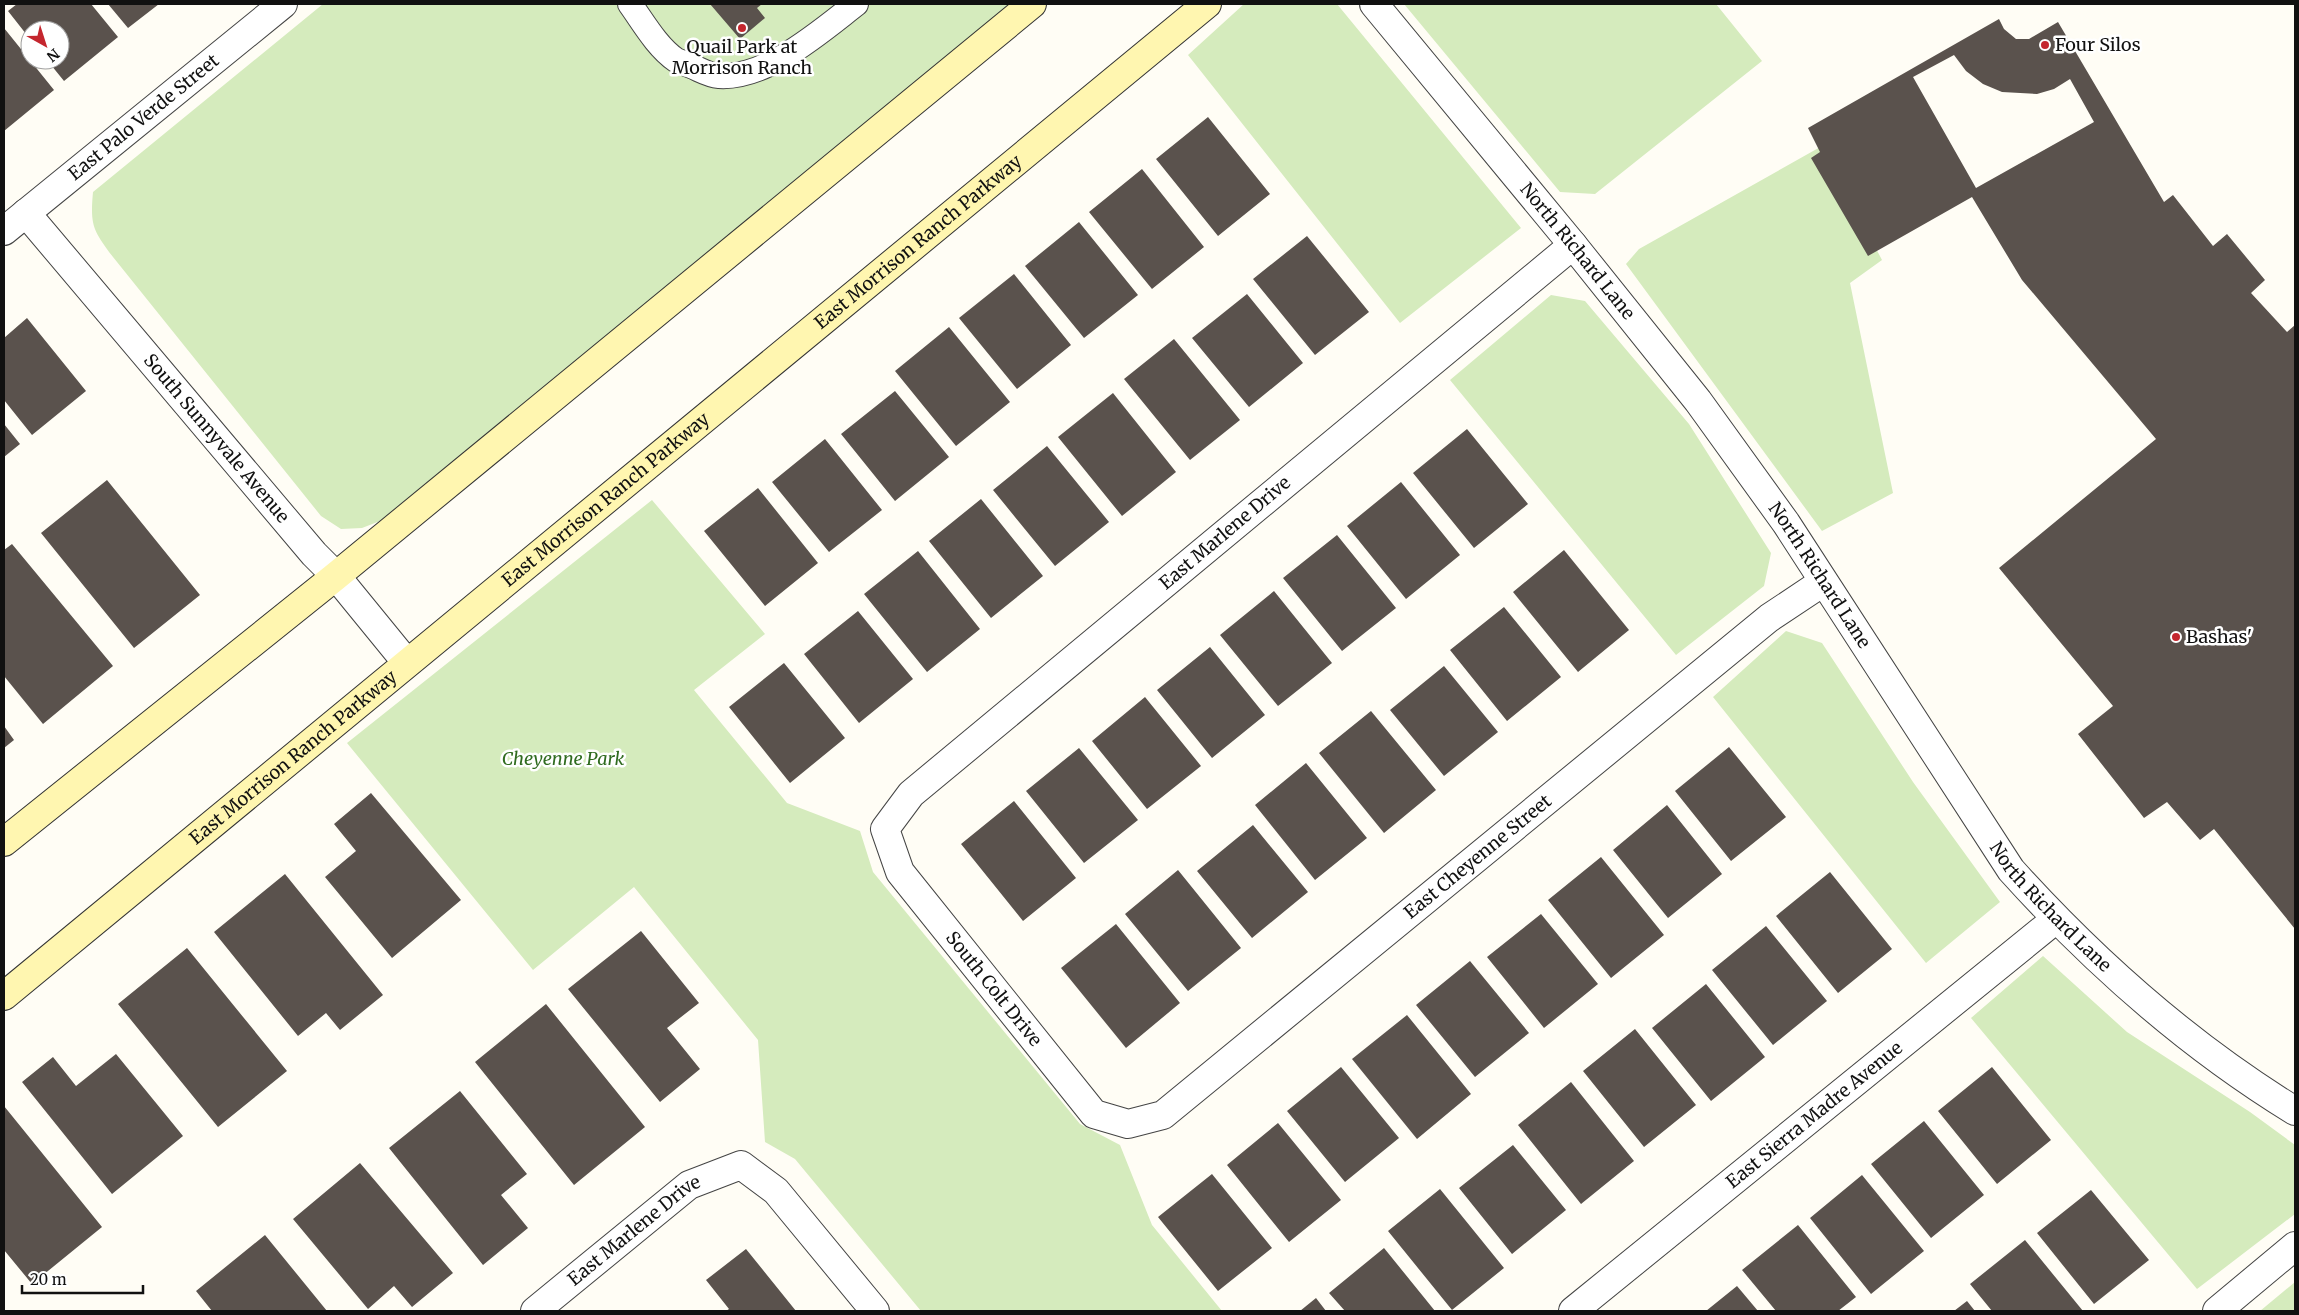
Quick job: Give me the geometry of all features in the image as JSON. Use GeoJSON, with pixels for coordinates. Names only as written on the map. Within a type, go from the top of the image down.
{"type":"FeatureCollection","features":[{"type":"Feature","properties":{"kind":"street","name":"East Palo Verde Street"},"geometry":{"type":"LineString","coordinates":[[4,231],[283,4]]}},
{"type":"Feature","properties":{"kind":"street"},"geometry":{"type":"LineString","coordinates":[[4,842],[336,576],[1032,4]]}},
{"type":"Feature","properties":{"kind":"street","name":"East Morrison Ranch Parkway"},"geometry":{"type":"LineString","coordinates":[[4,996],[1207,4]]}},
{"type":"Feature","properties":{"kind":"street","name":"North Richard Lane"},"geometry":{"type":"LineString","coordinates":[[1374,4],[1573,245],[1698,401],[1786,523],[2011,870],[2056,919],[2182,1034],[2250,1084],[2295,1111]]}},
{"type":"Feature","properties":{"kind":"street","name":"South Sunnyvale Avenue"},"geometry":{"type":"LineString","coordinates":[[26,213],[314,554],[336,576],[407,664]]}},
{"type":"Feature","properties":{"kind":"street","name":"East Marlene Drive"},"geometry":{"type":"LineString","coordinates":[[885,829],[911,794],[1573,245]]}},
{"type":"Feature","properties":{"kind":"street","name":"East Cheyenne Street"},"geometry":{"type":"LineString","coordinates":[[1128,1124],[1163,1115],[1769,618],[1823,582]]}},
{"type":"Feature","properties":{"kind":"street","name":"South Colt Drive"},"geometry":{"type":"LineString","coordinates":[[885,829],[900,872],[1094,1114],[1128,1124]]}},
{"type":"Feature","properties":{"kind":"street","name":"East Sierra Madre Avenue"},"geometry":{"type":"LineString","coordinates":[[1573,1311],[2056,919]]}},
{"type":"Feature","properties":{"kind":"street","name":"East Marlene Drive"},"geometry":{"type":"LineString","coordinates":[[534,1311],[690,1185],[741,1165],[776,1191],[875,1311]]}},
{"type":"Feature","properties":{"kind":"street"},"geometry":{"type":"LineString","coordinates":[[2217,1311],[2295,1246]]}},
{"type":"Feature","properties":{"kind":"lane"},"geometry":{"type":"LineString","coordinates":[[630,4],[657,40],[676,60],[704,73],[720,76],[743,73],[770,64],[805,43],[856,4]]}},
{"type":"Feature","properties":{"kind":"green space"},"geometry":{"type":"Polygon","coordinates":[[[323,4],[1010,4],[380,521],[362,528],[341,529],[321,516],[113,257],[97,234],[92,213],[93,192],[323,4]]]}},
{"type":"Feature","properties":{"kind":"green space"},"geometry":{"type":"Polygon","coordinates":[[[1244,4],[1337,4],[1521,228],[1400,323],[1188,55],[1244,4]]]}},
{"type":"Feature","properties":{"kind":"green space"},"geometry":{"type":"Polygon","coordinates":[[[1404,4],[1716,4],[1762,61],[1595,194],[1560,192],[1404,4]]]}},
{"type":"Feature","properties":{"kind":"green space"},"geometry":{"type":"Polygon","coordinates":[[[1822,146],[1882,260],[1850,283],[1893,493],[1822,531],[1626,264],[1639,249],[1822,146]]]}},
{"type":"Feature","properties":{"kind":"green space"},"geometry":{"type":"Polygon","coordinates":[[[1551,295],[1585,301],[1689,424],[1771,553],[1764,586],[1676,655],[1450,380],[1551,295]]]}},
{"type":"Feature","properties":{"kind":"green space","name":"Cheyenne Park"},"geometry":{"type":"Polygon","coordinates":[[[652,500],[765,634],[694,690],[787,803],[860,831],[873,872],[1080,1124],[1120,1145],[1152,1225],[1222,1311],[921,1311],[795,1159],[765,1142],[758,1040],[634,887],[533,970],[347,743],[652,500]]]}},
{"type":"Feature","properties":{"kind":"green space"},"geometry":{"type":"Polygon","coordinates":[[[1786,631],[1822,643],[1913,782],[2000,902],[1926,963],[1713,697],[1786,631]]]}},
{"type":"Feature","properties":{"kind":"green space"},"geometry":{"type":"Polygon","coordinates":[[[2043,956],[2127,1032],[2250,1112],[2295,1145],[2295,1214],[2197,1289],[1971,1018],[2043,956]]]}},
{"type":"Feature","properties":{"kind":"green space"},"geometry":{"type":"Polygon","coordinates":[[[2295,1282],[2295,1311],[2260,1311],[2295,1282]]]}},
{"type":"Feature","properties":{"kind":"building"},"geometry":{"type":"Polygon","coordinates":[[[17,4],[91,4],[118,37],[64,81],[55,70],[70,70],[70,20],[20,20],[20,26],[8,11],[17,4]]]}},
{"type":"Feature","properties":{"kind":"building"},"geometry":{"type":"Polygon","coordinates":[[[108,4],[159,4],[128,28],[108,4]]]}},
{"type":"Feature","properties":{"kind":"building","name":"Quail Park at Morrison Ranch"},"geometry":{"type":"Polygon","coordinates":[[[710,4],[762,4],[757,8],[765,18],[740,39],[710,4]]]}},
{"type":"Feature","properties":{"kind":"building"},"geometry":{"type":"Polygon","coordinates":[[[1999,19],[2004,29],[2016,39],[2029,39],[2058,22],[2164,202],[2173,195],[2213,246],[2227,234],[2265,280],[2251,293],[2287,332],[2295,325],[2295,929],[2214,829],[2200,840],[2167,802],[2144,818],[2078,734],[2113,706],[1999,568],[2156,439],[2022,280],[1972,197],[1868,256],[1811,158],[1820,152],[1808,128],[1999,19]],[[1954,55],[1913,77],[1976,188],[2094,122],[2070,79],[2054,89],[2037,94],[2002,92],[1983,84],[1966,71],[1954,55]]]}},
{"type":"Feature","properties":{"kind":"building"},"geometry":{"type":"Polygon","coordinates":[[[4,28],[20,48],[20,70],[38,70],[54,90],[4,131],[4,28]]]}},
{"type":"Feature","properties":{"kind":"building"},"geometry":{"type":"Polygon","coordinates":[[[1208,117],[1270,194],[1218,236],[1156,159],[1208,117]]]}},
{"type":"Feature","properties":{"kind":"building"},"geometry":{"type":"Polygon","coordinates":[[[1142,169],[1204,247],[1152,289],[1089,212],[1142,169]]]}},
{"type":"Feature","properties":{"kind":"building"},"geometry":{"type":"Polygon","coordinates":[[[1079,222],[1138,295],[1084,338],[1025,266],[1079,222]]]}},
{"type":"Feature","properties":{"kind":"building"},"geometry":{"type":"Polygon","coordinates":[[[1307,236],[1369,312],[1315,355],[1253,279],[1307,236]]]}},
{"type":"Feature","properties":{"kind":"building"},"geometry":{"type":"Polygon","coordinates":[[[1014,274],[1071,345],[1017,389],[959,318],[1014,274]]]}},
{"type":"Feature","properties":{"kind":"building"},"geometry":{"type":"Polygon","coordinates":[[[1247,294],[1303,363],[1249,407],[1192,338],[1247,294]]]}},
{"type":"Feature","properties":{"kind":"building"},"geometry":{"type":"Polygon","coordinates":[[[27,318],[86,391],[32,435],[4,400],[4,338],[27,318]]]}},
{"type":"Feature","properties":{"kind":"building"},"geometry":{"type":"Polygon","coordinates":[[[949,327],[1010,402],[956,446],[895,371],[949,327]]]}},
{"type":"Feature","properties":{"kind":"building"},"geometry":{"type":"Polygon","coordinates":[[[1174,339],[1240,420],[1190,460],[1124,379],[1174,339]]]}},
{"type":"Feature","properties":{"kind":"building"},"geometry":{"type":"Polygon","coordinates":[[[895,391],[949,457],[895,501],[841,434],[895,391]]]}},
{"type":"Feature","properties":{"kind":"building"},"geometry":{"type":"Polygon","coordinates":[[[1113,393],[1176,472],[1122,516],[1058,437],[1113,393]]]}},
{"type":"Feature","properties":{"kind":"building"},"geometry":{"type":"Polygon","coordinates":[[[4,424],[20,444],[4,457],[4,424]]]}},
{"type":"Feature","properties":{"kind":"building"},"geometry":{"type":"Polygon","coordinates":[[[1467,429],[1528,504],[1474,548],[1413,473],[1467,429]]]}},
{"type":"Feature","properties":{"kind":"building"},"geometry":{"type":"Polygon","coordinates":[[[825,439],[882,510],[829,552],[772,482],[825,439]]]}},
{"type":"Feature","properties":{"kind":"building"},"geometry":{"type":"Polygon","coordinates":[[[1047,446],[1109,522],[1055,566],[993,490],[1047,446]]]}},
{"type":"Feature","properties":{"kind":"building"},"geometry":{"type":"Polygon","coordinates":[[[107,480],[200,595],[134,648],[41,533],[107,480]]]}},
{"type":"Feature","properties":{"kind":"building"},"geometry":{"type":"Polygon","coordinates":[[[1401,482],[1460,555],[1406,599],[1347,526],[1401,482]]]}},
{"type":"Feature","properties":{"kind":"building"},"geometry":{"type":"Polygon","coordinates":[[[758,488],[818,563],[765,606],[704,531],[758,488]]]}},
{"type":"Feature","properties":{"kind":"building"},"geometry":{"type":"Polygon","coordinates":[[[981,499],[1043,576],[991,618],[929,541],[981,499]]]}},
{"type":"Feature","properties":{"kind":"building"},"geometry":{"type":"Polygon","coordinates":[[[1337,535],[1396,608],[1342,651],[1283,578],[1337,535]]]}},
{"type":"Feature","properties":{"kind":"building"},"geometry":{"type":"Polygon","coordinates":[[[12,544],[113,666],[43,724],[4,676],[4,550],[12,544]]]}},
{"type":"Feature","properties":{"kind":"building"},"geometry":{"type":"Polygon","coordinates":[[[1564,550],[1629,630],[1578,672],[1513,592],[1564,550]]]}},
{"type":"Feature","properties":{"kind":"building"},"geometry":{"type":"Polygon","coordinates":[[[918,551],[980,629],[927,672],[864,594],[918,551]]]}},
{"type":"Feature","properties":{"kind":"building"},"geometry":{"type":"Polygon","coordinates":[[[1274,591],[1332,663],[1278,706],[1220,635],[1274,591]]]}},
{"type":"Feature","properties":{"kind":"building"},"geometry":{"type":"Polygon","coordinates":[[[1504,607],[1561,677],[1507,721],[1450,650],[1504,607]]]}},
{"type":"Feature","properties":{"kind":"building"},"geometry":{"type":"Polygon","coordinates":[[[858,611],[913,679],[859,723],[804,654],[858,611]]]}},
{"type":"Feature","properties":{"kind":"building"},"geometry":{"type":"Polygon","coordinates":[[[1210,647],[1265,715],[1212,758],[1157,690],[1210,647]]]}},
{"type":"Feature","properties":{"kind":"building"},"geometry":{"type":"Polygon","coordinates":[[[784,663],[845,738],[790,783],[729,707],[784,663]]]}},
{"type":"Feature","properties":{"kind":"building"},"geometry":{"type":"Polygon","coordinates":[[[1444,666],[1498,732],[1444,776],[1390,710],[1444,666]]]}},
{"type":"Feature","properties":{"kind":"building"},"geometry":{"type":"Polygon","coordinates":[[[1145,697],[1201,766],[1147,809],[1092,741],[1145,697]]]}},
{"type":"Feature","properties":{"kind":"building"},"geometry":{"type":"Polygon","coordinates":[[[1371,711],[1436,790],[1384,833],[1319,753],[1371,711]]]}},
{"type":"Feature","properties":{"kind":"building"},"geometry":{"type":"Polygon","coordinates":[[[4,726],[14,740],[4,748],[4,726]]]}},
{"type":"Feature","properties":{"kind":"building"},"geometry":{"type":"Polygon","coordinates":[[[1729,747],[1786,817],[1731,861],[1675,791],[1729,747]]]}},
{"type":"Feature","properties":{"kind":"building"},"geometry":{"type":"Polygon","coordinates":[[[1079,748],[1138,820],[1084,863],[1026,791],[1079,748]]]}},
{"type":"Feature","properties":{"kind":"building"},"geometry":{"type":"Polygon","coordinates":[[[1306,763],[1367,838],[1315,880],[1255,805],[1306,763]]]}},
{"type":"Feature","properties":{"kind":"building"},"geometry":{"type":"Polygon","coordinates":[[[371,793],[461,900],[392,958],[325,877],[356,851],[334,824],[371,793]]]}},
{"type":"Feature","properties":{"kind":"building"},"geometry":{"type":"Polygon","coordinates":[[[1014,801],[1076,878],[1023,921],[961,844],[1014,801]]]}},
{"type":"Feature","properties":{"kind":"building"},"geometry":{"type":"Polygon","coordinates":[[[1667,805],[1722,874],[1668,918],[1613,850],[1667,805]]]}},
{"type":"Feature","properties":{"kind":"building"},"geometry":{"type":"Polygon","coordinates":[[[1253,825],[1308,892],[1252,938],[1197,871],[1253,825]]]}},
{"type":"Feature","properties":{"kind":"building"},"geometry":{"type":"Polygon","coordinates":[[[1601,857],[1664,935],[1611,978],[1548,900],[1601,857]]]}},
{"type":"Feature","properties":{"kind":"building"},"geometry":{"type":"Polygon","coordinates":[[[1178,870],[1241,948],[1188,991],[1125,914],[1178,870]]]}},
{"type":"Feature","properties":{"kind":"building"},"geometry":{"type":"Polygon","coordinates":[[[1830,872],[1892,949],[1838,993],[1776,916],[1830,872]]]}},
{"type":"Feature","properties":{"kind":"building"},"geometry":{"type":"Polygon","coordinates":[[[285,874],[383,995],[340,1030],[326,1013],[298,1036],[214,932],[285,874]]]}},
{"type":"Feature","properties":{"kind":"building"},"geometry":{"type":"Polygon","coordinates":[[[1541,914],[1598,984],[1544,1028],[1487,957],[1541,914]]]}},
{"type":"Feature","properties":{"kind":"building"},"geometry":{"type":"Polygon","coordinates":[[[1116,924],[1180,1003],[1126,1048],[1061,968],[1116,924]]]}},
{"type":"Feature","properties":{"kind":"building"},"geometry":{"type":"Polygon","coordinates":[[[1766,926],[1827,1001],[1773,1045],[1712,970],[1766,926]]]}},
{"type":"Feature","properties":{"kind":"building"},"geometry":{"type":"Polygon","coordinates":[[[641,931],[699,1003],[667,1028],[700,1069],[660,1102],[568,989],[641,931]]]}},
{"type":"Feature","properties":{"kind":"building"},"geometry":{"type":"Polygon","coordinates":[[[187,948],[287,1071],[218,1127],[118,1004],[187,948]]]}},
{"type":"Feature","properties":{"kind":"building"},"geometry":{"type":"Polygon","coordinates":[[[1470,961],[1529,1033],[1475,1077],[1416,1005],[1470,961]]]}},
{"type":"Feature","properties":{"kind":"building"},"geometry":{"type":"Polygon","coordinates":[[[1706,984],[1765,1057],[1711,1101],[1652,1028],[1706,984]]]}},
{"type":"Feature","properties":{"kind":"building"},"geometry":{"type":"Polygon","coordinates":[[[546,1004],[645,1127],[574,1185],[475,1062],[546,1004]]]}},
{"type":"Feature","properties":{"kind":"building"},"geometry":{"type":"Polygon","coordinates":[[[1407,1015],[1471,1094],[1417,1139],[1352,1059],[1407,1015]]]}},
{"type":"Feature","properties":{"kind":"building"},"geometry":{"type":"Polygon","coordinates":[[[1635,1029],[1696,1105],[1644,1147],[1583,1071],[1635,1029]]]}},
{"type":"Feature","properties":{"kind":"building"},"geometry":{"type":"Polygon","coordinates":[[[116,1054],[183,1136],[112,1194],[22,1082],[53,1057],[76,1086],[116,1054]]]}},
{"type":"Feature","properties":{"kind":"building"},"geometry":{"type":"Polygon","coordinates":[[[1341,1067],[1399,1138],[1345,1182],[1287,1111],[1341,1067]]]}},
{"type":"Feature","properties":{"kind":"building"},"geometry":{"type":"Polygon","coordinates":[[[1992,1067],[2051,1140],[1997,1184],[1938,1111],[1992,1067]]]}},
{"type":"Feature","properties":{"kind":"building"},"geometry":{"type":"Polygon","coordinates":[[[1571,1082],[1634,1161],[1581,1204],[1518,1125],[1571,1082]]]}},
{"type":"Feature","properties":{"kind":"building"},"geometry":{"type":"Polygon","coordinates":[[[460,1091],[527,1174],[501,1195],[528,1228],[483,1265],[389,1148],[460,1091]]]}},
{"type":"Feature","properties":{"kind":"building"},"geometry":{"type":"Polygon","coordinates":[[[4,1106],[102,1227],[32,1284],[4,1250],[4,1106]]]}},
{"type":"Feature","properties":{"kind":"building"},"geometry":{"type":"Polygon","coordinates":[[[1924,1121],[1984,1195],[1931,1238],[1871,1164],[1924,1121]]]}},
{"type":"Feature","properties":{"kind":"building"},"geometry":{"type":"Polygon","coordinates":[[[1278,1123],[1341,1200],[1289,1242],[1227,1165],[1278,1123]]]}},
{"type":"Feature","properties":{"kind":"building"},"geometry":{"type":"Polygon","coordinates":[[[1513,1145],[1566,1210],[1512,1254],[1459,1188],[1513,1145]]]}},
{"type":"Feature","properties":{"kind":"building"},"geometry":{"type":"Polygon","coordinates":[[[360,1163],[453,1273],[412,1307],[394,1286],[368,1309],[293,1219],[360,1163]]]}},
{"type":"Feature","properties":{"kind":"building"},"geometry":{"type":"Polygon","coordinates":[[[1212,1174],[1272,1248],[1218,1291],[1158,1217],[1212,1174]]]}},
{"type":"Feature","properties":{"kind":"building"},"geometry":{"type":"Polygon","coordinates":[[[1862,1175],[1924,1251],[1871,1294],[1810,1218],[1862,1175]]]}},
{"type":"Feature","properties":{"kind":"building"},"geometry":{"type":"Polygon","coordinates":[[[1440,1189],[1504,1268],[1452,1310],[1388,1231],[1440,1189]]]}},
{"type":"Feature","properties":{"kind":"building"},"geometry":{"type":"Polygon","coordinates":[[[2091,1190],[2149,1260],[2094,1304],[2037,1233],[2091,1190]]]}},
{"type":"Feature","properties":{"kind":"building"},"geometry":{"type":"Polygon","coordinates":[[[1798,1225],[1856,1297],[1838,1311],[1776,1311],[1742,1270],[1798,1225]]]}},
{"type":"Feature","properties":{"kind":"building"},"geometry":{"type":"Polygon","coordinates":[[[265,1235],[327,1311],[212,1311],[196,1291],[265,1235]]]}},
{"type":"Feature","properties":{"kind":"building"},"geometry":{"type":"Polygon","coordinates":[[[2025,1240],[2083,1311],[1992,1311],[1970,1284],[2025,1240]]]}},
{"type":"Feature","properties":{"kind":"building"},"geometry":{"type":"Polygon","coordinates":[[[1384,1248],[1435,1311],[1345,1311],[1329,1293],[1384,1248]]]}},
{"type":"Feature","properties":{"kind":"building"},"geometry":{"type":"Polygon","coordinates":[[[746,1249],[796,1311],[726,1311],[729,1309],[706,1280],[746,1249]]]}},
{"type":"Feature","properties":{"kind":"building"},"geometry":{"type":"Polygon","coordinates":[[[1737,1286],[1758,1311],[1706,1311],[1737,1286]]]}},
{"type":"Feature","properties":{"kind":"building"},"geometry":{"type":"Polygon","coordinates":[[[1316,1298],[1326,1311],[1300,1311],[1316,1298]]]}},
{"type":"Feature","properties":{"kind":"building"},"geometry":{"type":"Polygon","coordinates":[[[1967,1301],[1975,1311],[1954,1311],[1967,1301]]]}},
{"type":"Feature","properties":{"kind":"place","name":"Quail Park at Morrison Ranch"},"geometry":{"type":"Point","coordinates":[742,28]}},
{"type":"Feature","properties":{"kind":"place","name":"Four Silos"},"geometry":{"type":"Point","coordinates":[2045,45]}},
{"type":"Feature","properties":{"kind":"place","name":"Bashas'"},"geometry":{"type":"Point","coordinates":[2176,637]}}]}
